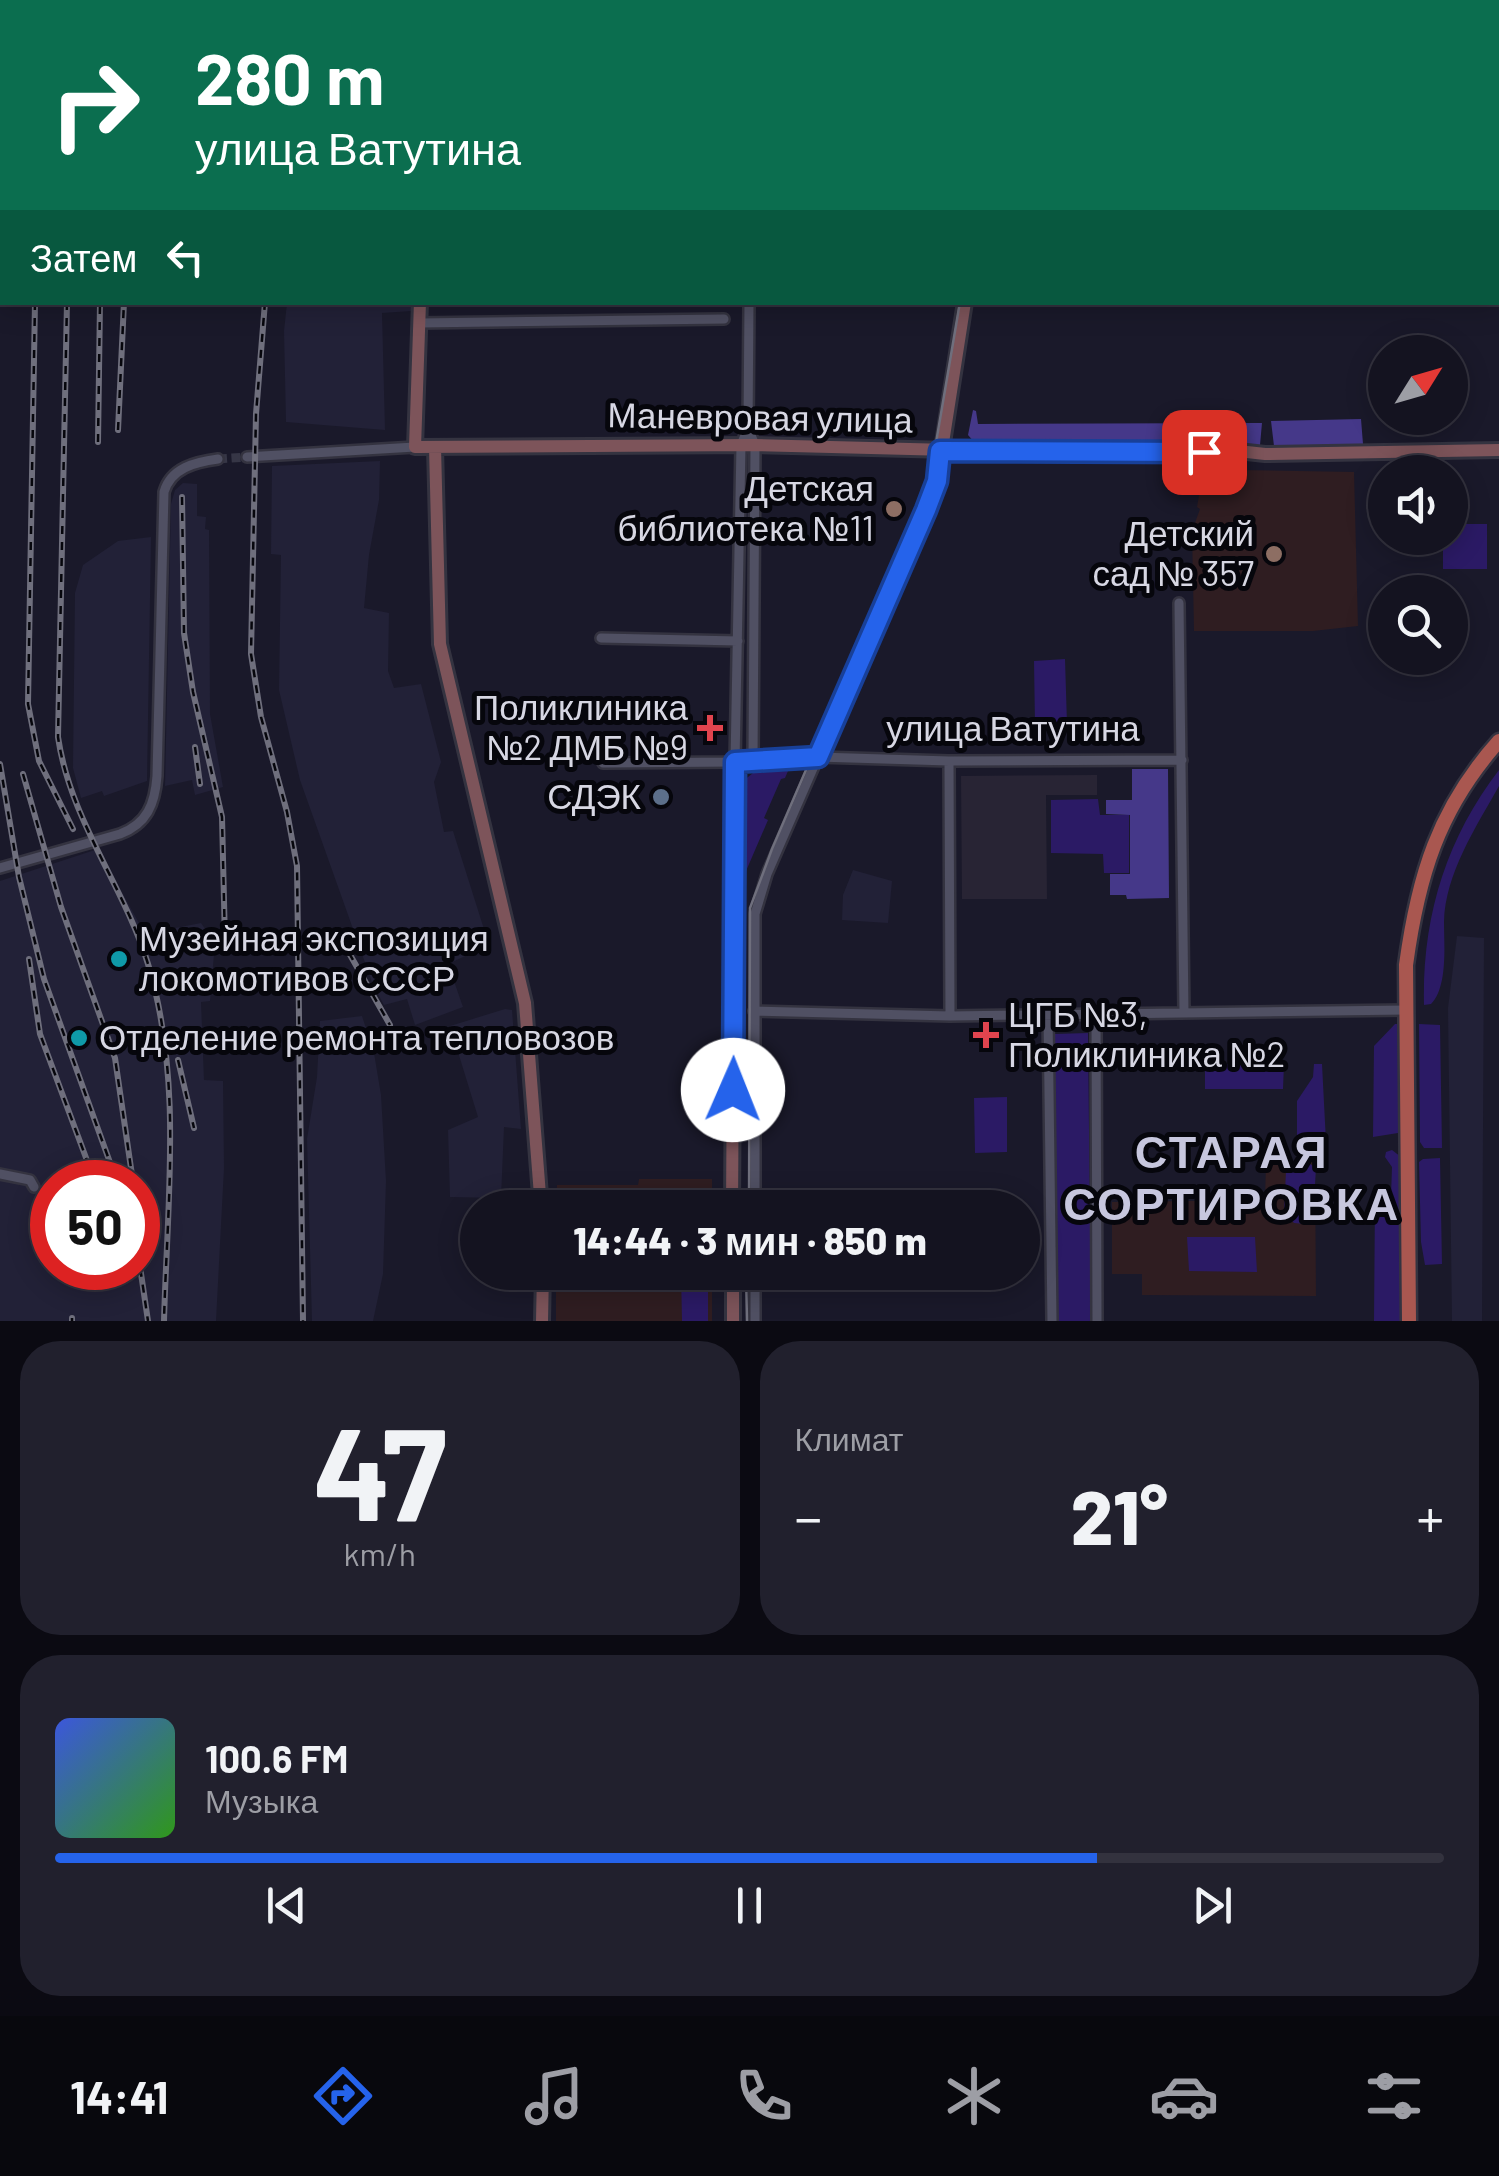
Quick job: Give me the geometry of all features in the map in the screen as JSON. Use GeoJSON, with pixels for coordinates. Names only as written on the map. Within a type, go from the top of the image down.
{"type":"FeatureCollection","features":[{"type":"Feature","properties":{"kind":"main road"},"geometry":{"type":"LineString","coordinates":[[1409,1321],[1406,965],[1421,876],[1437,834],[1456,797],[1499,741]]}},
{"type":"Feature","properties":{"kind":"street"},"geometry":{"type":"LineString","coordinates":[[415,446],[420,305]]}},
{"type":"Feature","properties":{"kind":"street"},"geometry":{"type":"LineString","coordinates":[[749,305],[753,761]]}},
{"type":"Feature","properties":{"kind":"street"},"geometry":{"type":"LineString","coordinates":[[755,1190],[755,914],[759,896],[937,481],[964,305]]}},
{"type":"Feature","properties":{"kind":"street"},"geometry":{"type":"LineString","coordinates":[[419,323],[724,319]]}},
{"type":"Feature","properties":{"kind":"street"},"geometry":{"type":"LineString","coordinates":[[732,1190],[735,762],[748,445]]}},
{"type":"Feature","properties":{"kind":"street","name":"Маневровая улица"},"geometry":{"type":"LineString","coordinates":[[247,457],[415,446],[748,445],[1178,454],[1229,450],[1266,454],[1499,450]]}},
{"type":"Feature","properties":{"kind":"street"},"geometry":{"type":"LineString","coordinates":[[435,447],[440,644],[525,1003],[539,1190]]}},
{"type":"Feature","properties":{"kind":"street"},"geometry":{"type":"LineString","coordinates":[[0,868],[120,834],[135,828],[147,816],[157,776],[164,492],[178,472],[218,458]]}},
{"type":"Feature","properties":{"kind":"street"},"geometry":{"type":"LineString","coordinates":[[1178,604],[1184,1013]]}},
{"type":"Feature","properties":{"kind":"street"},"geometry":{"type":"LineString","coordinates":[[601,638],[738,641]]}},
{"type":"Feature","properties":{"kind":"street","name":"улица Ватутина"},"geometry":{"type":"LineString","coordinates":[[603,764],[818,757],[1182,760]]}},
{"type":"Feature","properties":{"kind":"street"},"geometry":{"type":"LineString","coordinates":[[949,761],[950,1016]]}},
{"type":"Feature","properties":{"kind":"street"},"geometry":{"type":"LineString","coordinates":[[754,1010],[950,1016],[1406,1010]]}},
{"type":"Feature","properties":{"kind":"street"},"geometry":{"type":"LineString","coordinates":[[1096,1014],[1096,1321]]}},
{"type":"Feature","properties":{"kind":"street"},"geometry":{"type":"LineString","coordinates":[[1048,1015],[1052,1321]]}},
{"type":"Feature","properties":{"kind":"street"},"geometry":{"type":"LineString","coordinates":[[0,1174],[30,1180]]}},
{"type":"Feature","properties":{"kind":"street"},"geometry":{"type":"LineString","coordinates":[[542,1321],[543,1290]]}},
{"type":"Feature","properties":{"kind":"street"},"geometry":{"type":"LineString","coordinates":[[733,1290],[733,1321]]}},
{"type":"Feature","properties":{"kind":"street"},"geometry":{"type":"LineString","coordinates":[[755,1290],[755,1321]]}},
{"type":"Feature","properties":{"kind":"shaded area"},"geometry":{"type":"Polygon","coordinates":[[[287,305],[411,305],[411,311],[382,313],[385,430],[286,422],[287,305]]]}},
{"type":"Feature","properties":{"kind":"shaded area"},"geometry":{"type":"Polygon","coordinates":[[[973,410],[978,424],[1262,423],[1260,445],[975,443],[968,435],[973,410]]]}},
{"type":"Feature","properties":{"kind":"shaded area"},"geometry":{"type":"Polygon","coordinates":[[[1361,419],[1363,444],[1274,446],[1271,421],[1361,419]]]}},
{"type":"Feature","properties":{"kind":"shaded area"},"geometry":{"type":"Polygon","coordinates":[[[380,461],[379,500],[364,608],[389,613],[388,671],[394,688],[421,684],[441,762],[434,782],[444,832],[453,831],[489,945],[448,964],[463,1007],[415,1025],[407,999],[384,1005],[373,985],[300,780],[279,690],[281,555],[271,554],[272,466],[380,461]]]}},
{"type":"Feature","properties":{"kind":"shaded area","name":"Детский сад № 357"},"geometry":{"type":"Polygon","coordinates":[[[1237,470],[1354,472],[1358,626],[1313,631],[1194,631],[1192,531],[1200,509],[1197,507],[1202,478],[1237,470]]]}},
{"type":"Feature","properties":{"kind":"shaded area"},"geometry":{"type":"Polygon","coordinates":[[[183,483],[197,484],[197,516],[206,517],[205,529],[209,530],[210,714],[223,787],[195,795],[192,780],[165,786],[171,504],[175,490],[183,483]]]}},
{"type":"Feature","properties":{"kind":"shaded area"},"geometry":{"type":"Polygon","coordinates":[[[1468,524],[1487,524],[1487,569],[1443,569],[1443,555],[1468,555],[1468,524]]]}},
{"type":"Feature","properties":{"kind":"shaded area"},"geometry":{"type":"Polygon","coordinates":[[[151,537],[147,781],[104,796],[102,791],[81,798],[73,768],[75,593],[83,565],[118,541],[151,537]]]}},
{"type":"Feature","properties":{"kind":"shaded area"},"geometry":{"type":"Polygon","coordinates":[[[1065,659],[1067,724],[1035,725],[1034,661],[1065,659]]]}},
{"type":"Feature","properties":{"kind":"shaded area"},"geometry":{"type":"Polygon","coordinates":[[[1132,769],[1168,769],[1169,898],[1127,899],[1126,895],[1110,895],[1110,874],[1130,874],[1130,815],[1106,814],[1106,800],[1132,800],[1132,769]]]}},
{"type":"Feature","properties":{"kind":"shaded area"},"geometry":{"type":"Polygon","coordinates":[[[1499,770],[1499,786],[1463,851],[1450,886],[1444,922],[1443,977],[1436,997],[1431,1004],[1424,1005],[1427,941],[1441,880],[1465,823],[1499,770]]]}},
{"type":"Feature","properties":{"kind":"shaded area"},"geometry":{"type":"Polygon","coordinates":[[[788,771],[764,818],[768,820],[743,878],[743,781],[753,773],[788,771]]]}},
{"type":"Feature","properties":{"kind":"shaded area"},"geometry":{"type":"Polygon","coordinates":[[[1097,775],[1097,795],[1046,795],[1047,899],[962,899],[961,776],[1097,775]]]}},
{"type":"Feature","properties":{"kind":"shaded area"},"geometry":{"type":"Polygon","coordinates":[[[1098,799],[1100,815],[1129,815],[1129,873],[1104,873],[1103,854],[1051,853],[1051,800],[1098,799]]]}},
{"type":"Feature","properties":{"kind":"shaded area"},"geometry":{"type":"Polygon","coordinates":[[[98,849],[145,934],[201,923],[215,943],[210,1001],[201,1002],[204,1080],[223,1081],[224,1168],[216,1321],[0,1321],[0,881],[98,849]]]}},
{"type":"Feature","properties":{"kind":"shaded area"},"geometry":{"type":"Polygon","coordinates":[[[853,870],[892,881],[888,923],[842,920],[843,895],[853,870]]]}},
{"type":"Feature","properties":{"kind":"shaded area"},"geometry":{"type":"Polygon","coordinates":[[[1457,936],[1484,938],[1482,1321],[1452,1321],[1448,1008],[1457,936]]]}},
{"type":"Feature","properties":{"kind":"shaded area"},"geometry":{"type":"Polygon","coordinates":[[[512,1010],[521,1129],[504,1127],[501,1190],[460,1190],[460,1197],[450,1197],[448,1130],[478,1117],[450,1026],[512,1010]]]}},
{"type":"Feature","properties":{"kind":"shaded area"},"geometry":{"type":"Polygon","coordinates":[[[362,1016],[374,1053],[381,1095],[386,1181],[383,1274],[373,1321],[312,1321],[307,1139],[317,1077],[320,1021],[362,1016]]]}},
{"type":"Feature","properties":{"kind":"shaded area"},"geometry":{"type":"Polygon","coordinates":[[[1395,1024],[1398,1133],[1373,1137],[1374,1046],[1395,1024]]]}},
{"type":"Feature","properties":{"kind":"shaded area"},"geometry":{"type":"Polygon","coordinates":[[[1419,1024],[1440,1025],[1442,1148],[1424,1148],[1420,1142],[1419,1024]]]}},
{"type":"Feature","properties":{"kind":"shaded area"},"geometry":{"type":"Polygon","coordinates":[[[1088,1033],[1091,1321],[1058,1321],[1054,1034],[1088,1033]]]}},
{"type":"Feature","properties":{"kind":"shaded area"},"geometry":{"type":"Polygon","coordinates":[[[1205,1064],[1284,1064],[1283,1089],[1205,1089],[1205,1064]]]}},
{"type":"Feature","properties":{"kind":"shaded area"},"geometry":{"type":"Polygon","coordinates":[[[1314,1064],[1322,1064],[1326,1142],[1297,1141],[1297,1101],[1313,1077],[1314,1064]]]}},
{"type":"Feature","properties":{"kind":"shaded area"},"geometry":{"type":"Polygon","coordinates":[[[1007,1097],[1007,1152],[975,1153],[974,1098],[1007,1097]]]}},
{"type":"Feature","properties":{"kind":"shaded area"},"geometry":{"type":"Polygon","coordinates":[[[1392,1150],[1401,1157],[1400,1321],[1374,1321],[1375,1197],[1391,1196],[1392,1167],[1385,1157],[1392,1150]]]}},
{"type":"Feature","properties":{"kind":"shaded area"},"geometry":{"type":"Polygon","coordinates":[[[1440,1158],[1442,1264],[1425,1265],[1419,1162],[1440,1158]]]}},
{"type":"Feature","properties":{"kind":"shaded area"},"geometry":{"type":"Polygon","coordinates":[[[1295,1160],[1316,1168],[1313,1219],[1305,1224],[1294,1223],[1284,1212],[1286,1171],[1295,1160]]]}},
{"type":"Feature","properties":{"kind":"shaded area"},"geometry":{"type":"Polygon","coordinates":[[[1266,1162],[1315,1162],[1316,1296],[1142,1295],[1142,1274],[1112,1274],[1112,1202],[1265,1200],[1266,1162]]]}},
{"type":"Feature","properties":{"kind":"shaded area"},"geometry":{"type":"Polygon","coordinates":[[[639,1179],[712,1179],[712,1190],[557,1190],[557,1185],[638,1185],[639,1179]]]}},
{"type":"Feature","properties":{"kind":"shaded area"},"geometry":{"type":"Polygon","coordinates":[[[1187,1237],[1255,1237],[1257,1272],[1189,1271],[1187,1237]]]}},
{"type":"Feature","properties":{"kind":"shaded area"},"geometry":{"type":"Polygon","coordinates":[[[556,1290],[712,1290],[712,1321],[556,1321],[556,1290]]]}},
{"type":"Feature","properties":{"kind":"shaded area"},"geometry":{"type":"Polygon","coordinates":[[[681,1290],[708,1290],[708,1321],[682,1321],[681,1290]]]}},
{"type":"Feature","properties":{"kind":"tunnel"},"geometry":{"type":"LineString","coordinates":[[218,459],[247,457]]}},
{"type":"Feature","properties":{"kind":"tram line"},"geometry":{"type":"LineString","coordinates":[[749,1190],[750,908],[929,484],[959,305]]}},
{"type":"Feature","properties":{"kind":"tram line"},"geometry":{"type":"LineString","coordinates":[[746,1290],[747,1321]]}},
{"type":"Feature","properties":{"kind":"railway"},"geometry":{"type":"LineString","coordinates":[[35,305],[28,704],[39,761],[73,829]]}},
{"type":"Feature","properties":{"kind":"railway"},"geometry":{"type":"LineString","coordinates":[[67,305],[58,737],[74,797],[138,935],[159,1008],[166,1052],[170,1141],[164,1321]]}},
{"type":"Feature","properties":{"kind":"railway"},"geometry":{"type":"LineString","coordinates":[[98,442],[100,305]]}},
{"type":"Feature","properties":{"kind":"railway"},"geometry":{"type":"LineString","coordinates":[[118,430],[124,305]]}},
{"type":"Feature","properties":{"kind":"railway"},"geometry":{"type":"LineString","coordinates":[[265,305],[256,414],[251,654],[261,717],[297,866],[303,1321]]}},
{"type":"Feature","properties":{"kind":"railway"},"geometry":{"type":"LineString","coordinates":[[182,497],[184,633],[193,692],[222,817],[225,942]]}},
{"type":"Feature","properties":{"kind":"railway"},"geometry":{"type":"LineString","coordinates":[[195,747],[200,784]]}},
{"type":"Feature","properties":{"kind":"railway"},"geometry":{"type":"LineString","coordinates":[[0,764],[19,877],[44,979],[109,1160]]}},
{"type":"Feature","properties":{"kind":"railway"},"geometry":{"type":"LineString","coordinates":[[23,774],[61,907],[115,1058],[130,1160]]}},
{"type":"Feature","properties":{"kind":"railway"},"geometry":{"type":"LineString","coordinates":[[349,953],[390,1025]]}},
{"type":"Feature","properties":{"kind":"railway"},"geometry":{"type":"LineString","coordinates":[[29,959],[40,1034],[87,1160]]}},
{"type":"Feature","properties":{"kind":"railway"},"geometry":{"type":"LineString","coordinates":[[178,1060],[194,1128]]}},
{"type":"Feature","properties":{"kind":"railway"},"geometry":{"type":"LineString","coordinates":[[143,1290],[148,1321]]}},
{"type":"Feature","properties":{"kind":"place","name":"Детская библиотека №11"},"geometry":{"type":"Point","coordinates":[894,509]}},
{"type":"Feature","properties":{"kind":"place","name":"Детский сад № 357"},"geometry":{"type":"Point","coordinates":[1274,554]}},
{"type":"Feature","properties":{"kind":"place","name":"Поликлиника №2 ДМБ №9"},"geometry":{"type":"Point","coordinates":[710,728]}},
{"type":"Feature","properties":{"kind":"place","name":"СДЭК"},"geometry":{"type":"Point","coordinates":[661,797]}},
{"type":"Feature","properties":{"kind":"place","name":"Музейная экспозиция локомотивов СССР"},"geometry":{"type":"Point","coordinates":[119,959]}},
{"type":"Feature","properties":{"kind":"place","name":"ЦГБ №3, Поликлиника №2"},"geometry":{"type":"Point","coordinates":[986,1035]}},
{"type":"Feature","properties":{"kind":"place","name":"Отделение ремонта тепловозов"},"geometry":{"type":"Point","coordinates":[79,1038]}},
{"type":"Feature","properties":{"kind":"district","name":"СТАРАЯ СОРТИРОВКА"},"geometry":{"type":"Point","coordinates":[1232,1178]}},
{"type":"Feature","properties":{"kind":"route"},"geometry":{"type":"LineString","coordinates":[[733,1090],[735,762],[818,757],[926,510],[937,481],[940,451],[1204,452]]}}]}
